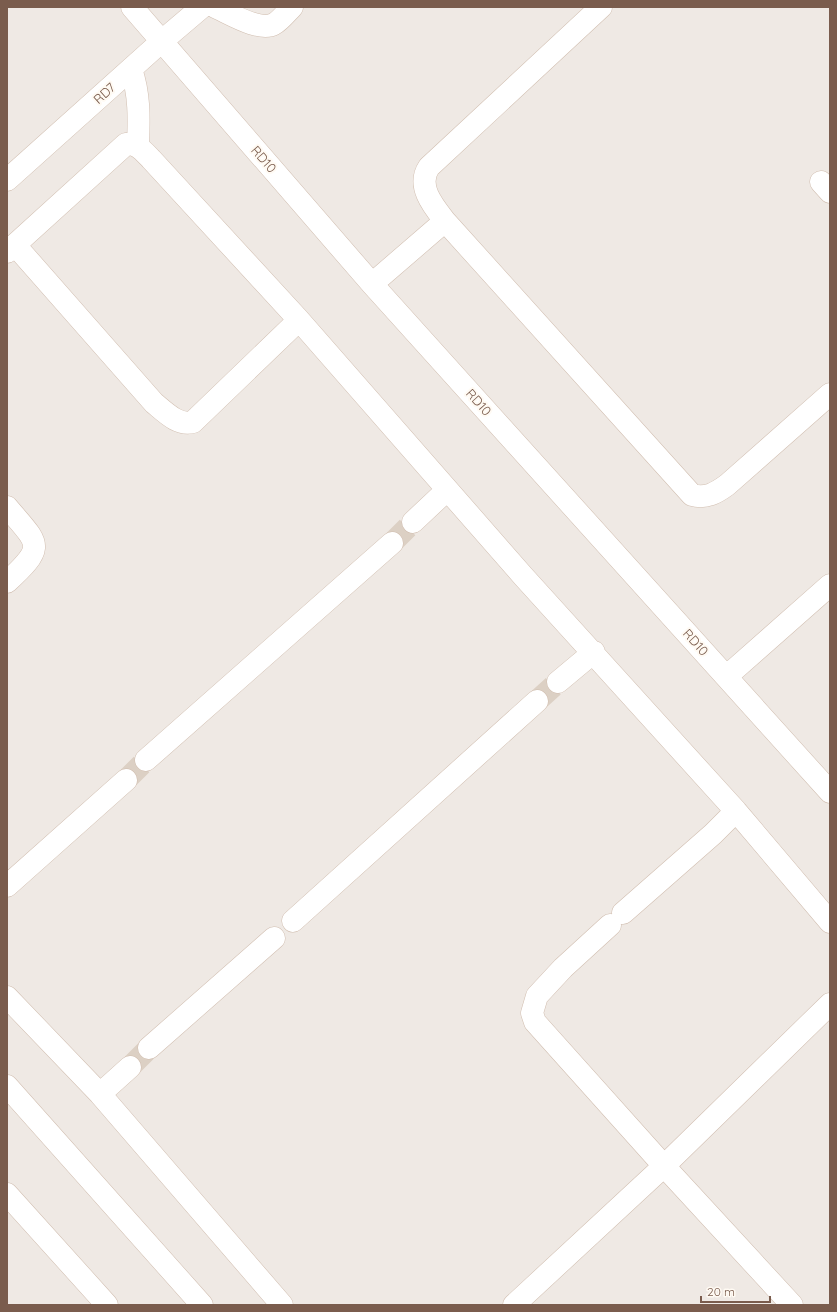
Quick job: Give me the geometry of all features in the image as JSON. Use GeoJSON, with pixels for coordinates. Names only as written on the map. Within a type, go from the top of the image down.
{"type":"FeatureCollection","features":[{"type":"Feature","properties":{"kind":"street","name":"RD10"},"geometry":{"type":"LineString","coordinates":[[132,7],[372,284],[830,792]]}},
{"type":"Feature","properties":{"kind":"street","name":"RD7"},"geometry":{"type":"LineString","coordinates":[[7,180],[202,7]]}},
{"type":"Feature","properties":{"kind":"street"},"geometry":{"type":"LineString","coordinates":[[215,7],[255,25],[266,27],[275,24],[292,7]]}},
{"type":"Feature","properties":{"kind":"street"},"geometry":{"type":"LineString","coordinates":[[601,7],[429,167],[424,180],[428,199],[445,221],[692,495],[699,497],[708,496],[727,485],[830,394]]}},
{"type":"Feature","properties":{"kind":"street"},"geometry":{"type":"LineString","coordinates":[[131,69],[136,84],[140,108],[138,146]]}},
{"type":"Feature","properties":{"kind":"street"},"geometry":{"type":"LineString","coordinates":[[300,320],[193,422],[182,423],[170,416],[154,403],[11,249],[119,149],[126,144],[138,146],[300,320],[447,490],[736,811],[830,922]]}},
{"type":"Feature","properties":{"kind":"street"},"geometry":{"type":"LineString","coordinates":[[372,284],[445,221]]}},
{"type":"Feature","properties":{"kind":"street"},"geometry":{"type":"LineString","coordinates":[[413,522],[447,490]]}},
{"type":"Feature","properties":{"kind":"street"},"geometry":{"type":"LineString","coordinates":[[7,507],[33,538],[35,549],[31,558],[7,582]]}},
{"type":"Feature","properties":{"kind":"street"},"geometry":{"type":"LineString","coordinates":[[146,760],[392,543]]}},
{"type":"Feature","properties":{"kind":"street"},"geometry":{"type":"LineString","coordinates":[[727,676],[830,585]]}},
{"type":"Feature","properties":{"kind":"street"},"geometry":{"type":"LineString","coordinates":[[558,682],[594,652]]}},
{"type":"Feature","properties":{"kind":"street"},"geometry":{"type":"LineString","coordinates":[[293,921],[537,701]]}},
{"type":"Feature","properties":{"kind":"street"},"geometry":{"type":"LineString","coordinates":[[7,886],[126,780]]}},
{"type":"Feature","properties":{"kind":"street"},"geometry":{"type":"LineString","coordinates":[[736,811],[713,834],[563,968],[537,996],[533,1006],[532,1017],[664,1166],[792,1305]]}},
{"type":"Feature","properties":{"kind":"street"},"geometry":{"type":"LineString","coordinates":[[149,1048],[274,938]]}},
{"type":"Feature","properties":{"kind":"street"},"geometry":{"type":"LineString","coordinates":[[7,997],[100,1094],[282,1305]]}},
{"type":"Feature","properties":{"kind":"street"},"geometry":{"type":"LineString","coordinates":[[514,1305],[664,1166],[830,1004]]}},
{"type":"Feature","properties":{"kind":"street"},"geometry":{"type":"LineString","coordinates":[[100,1094],[130,1067]]}},
{"type":"Feature","properties":{"kind":"street"},"geometry":{"type":"LineString","coordinates":[[7,1086],[202,1305]]}},
{"type":"Feature","properties":{"kind":"street"},"geometry":{"type":"LineString","coordinates":[[7,1194],[107,1305]]}},
{"type":"Feature","properties":{"kind":"shaded area"},"geometry":{"type":"Polygon","coordinates":[[[7,7],[830,7],[830,1305],[7,1305],[7,7]]]}},
{"type":"Feature","properties":{"kind":"tunnel"},"geometry":{"type":"LineString","coordinates":[[392,543],[413,522]]}},
{"type":"Feature","properties":{"kind":"tunnel"},"geometry":{"type":"LineString","coordinates":[[537,701],[558,682]]}},
{"type":"Feature","properties":{"kind":"tunnel"},"geometry":{"type":"LineString","coordinates":[[126,780],[146,760]]}},
{"type":"Feature","properties":{"kind":"tunnel"},"geometry":{"type":"LineString","coordinates":[[130,1067],[149,1048]]}}]}
